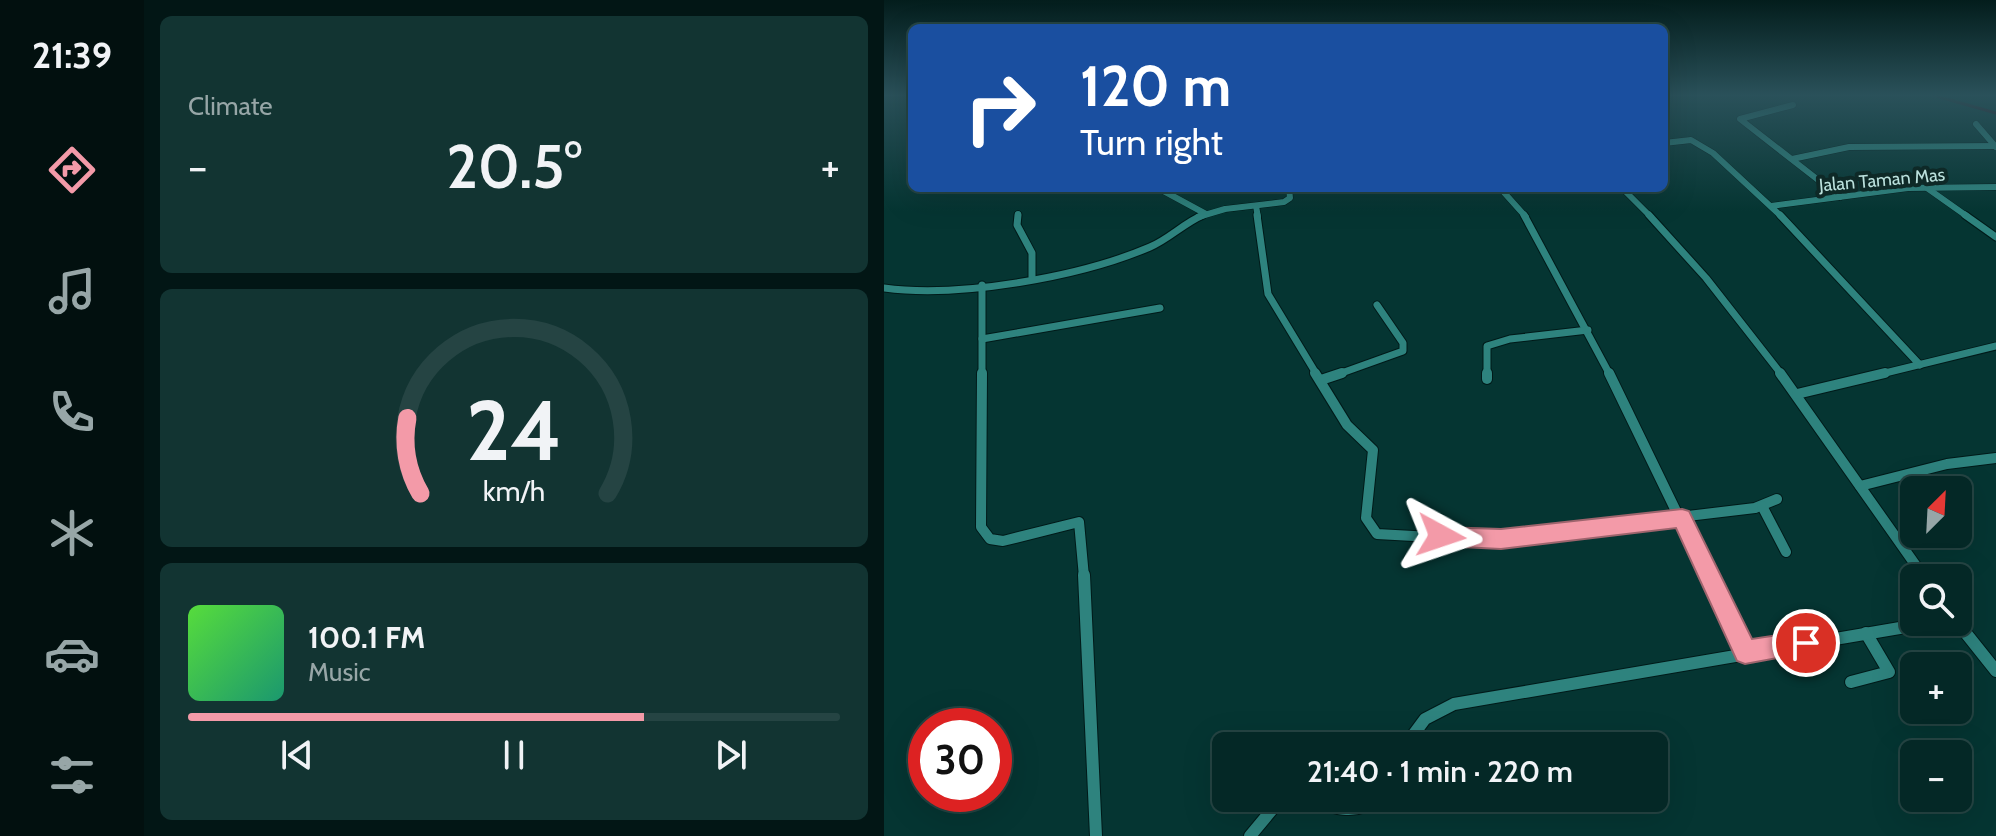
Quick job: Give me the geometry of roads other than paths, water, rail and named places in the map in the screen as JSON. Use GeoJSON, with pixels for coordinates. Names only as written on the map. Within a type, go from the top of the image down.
{"type":"FeatureCollection","features":[{"type":"Feature","properties":{"kind":"street"},"geometry":{"type":"LineString","coordinates":[[1758,133],[1840,197]]}},
{"type":"Feature","properties":{"kind":"street"},"geometry":{"type":"LineString","coordinates":[[1668,141],[1686,139],[1699,143],[1771,206],[1920,365]]}},
{"type":"Feature","properties":{"kind":"street"},"geometry":{"type":"LineString","coordinates":[[1792,159],[1849,147],[1996,146]]}},
{"type":"Feature","properties":{"kind":"street","name":"Jalan Taman Mas"},"geometry":{"type":"LineString","coordinates":[[1771,206],[1926,188],[1996,187]]}},
{"type":"Feature","properties":{"kind":"street"},"geometry":{"type":"LineString","coordinates":[[1926,188],[1996,237]]}},
{"type":"Feature","properties":{"kind":"street"},"geometry":{"type":"LineString","coordinates":[[1165,192],[1206,214]]}},
{"type":"Feature","properties":{"kind":"street"},"geometry":{"type":"LineString","coordinates":[[884,288],[913,292],[982,285],[1096,264],[1148,248],[1206,214],[1288,200],[1289,192]]}},
{"type":"Feature","properties":{"kind":"street"},"geometry":{"type":"LineString","coordinates":[[1504,192],[1528,220],[1588,330],[1745,652]]}},
{"type":"Feature","properties":{"kind":"street"},"geometry":{"type":"LineString","coordinates":[[1626,192],[1651,216],[1797,394],[1915,564]]}},
{"type":"Feature","properties":{"kind":"street"},"geometry":{"type":"LineString","coordinates":[[1256,206],[1268,294],[1347,425],[1373,450],[1366,518],[1371,530],[1377,534],[1486,540],[1682,518],[1762,506],[1777,499]]}},
{"type":"Feature","properties":{"kind":"street"},"geometry":{"type":"LineString","coordinates":[[1018,214],[1017,225],[1032,253],[1032,277]]}},
{"type":"Feature","properties":{"kind":"street"},"geometry":{"type":"LineString","coordinates":[[982,285],[981,527],[984,534],[995,541],[1003,541],[1079,522],[1085,585],[1096,836]]}},
{"type":"Feature","properties":{"kind":"street"},"geometry":{"type":"LineString","coordinates":[[1321,380],[1403,351],[1403,343],[1377,305]]}},
{"type":"Feature","properties":{"kind":"street"},"geometry":{"type":"LineString","coordinates":[[982,339],[1160,308]]}},
{"type":"Feature","properties":{"kind":"street"},"geometry":{"type":"LineString","coordinates":[[1487,379],[1485,349],[1492,343],[1588,330]]}},
{"type":"Feature","properties":{"kind":"street"},"geometry":{"type":"LineString","coordinates":[[1797,394],[1996,346]]}},
{"type":"Feature","properties":{"kind":"street"},"geometry":{"type":"LineString","coordinates":[[1860,486],[1947,464],[1996,458]]}},
{"type":"Feature","properties":{"kind":"street"},"geometry":{"type":"LineString","coordinates":[[1762,506],[1786,552]]}},
{"type":"Feature","properties":{"kind":"street"},"geometry":{"type":"LineString","coordinates":[[1413,732],[1419,722],[1436,709],[1745,652],[1900,628]]}},
{"type":"Feature","properties":{"kind":"street"},"geometry":{"type":"LineString","coordinates":[[1851,682],[1889,672],[1866,633]]}},
{"type":"Feature","properties":{"kind":"street"},"geometry":{"type":"LineString","coordinates":[[1968,636],[1996,671]]}},
{"type":"Feature","properties":{"kind":"street"},"geometry":{"type":"LineString","coordinates":[[1250,836],[1270,812]]}}]}
